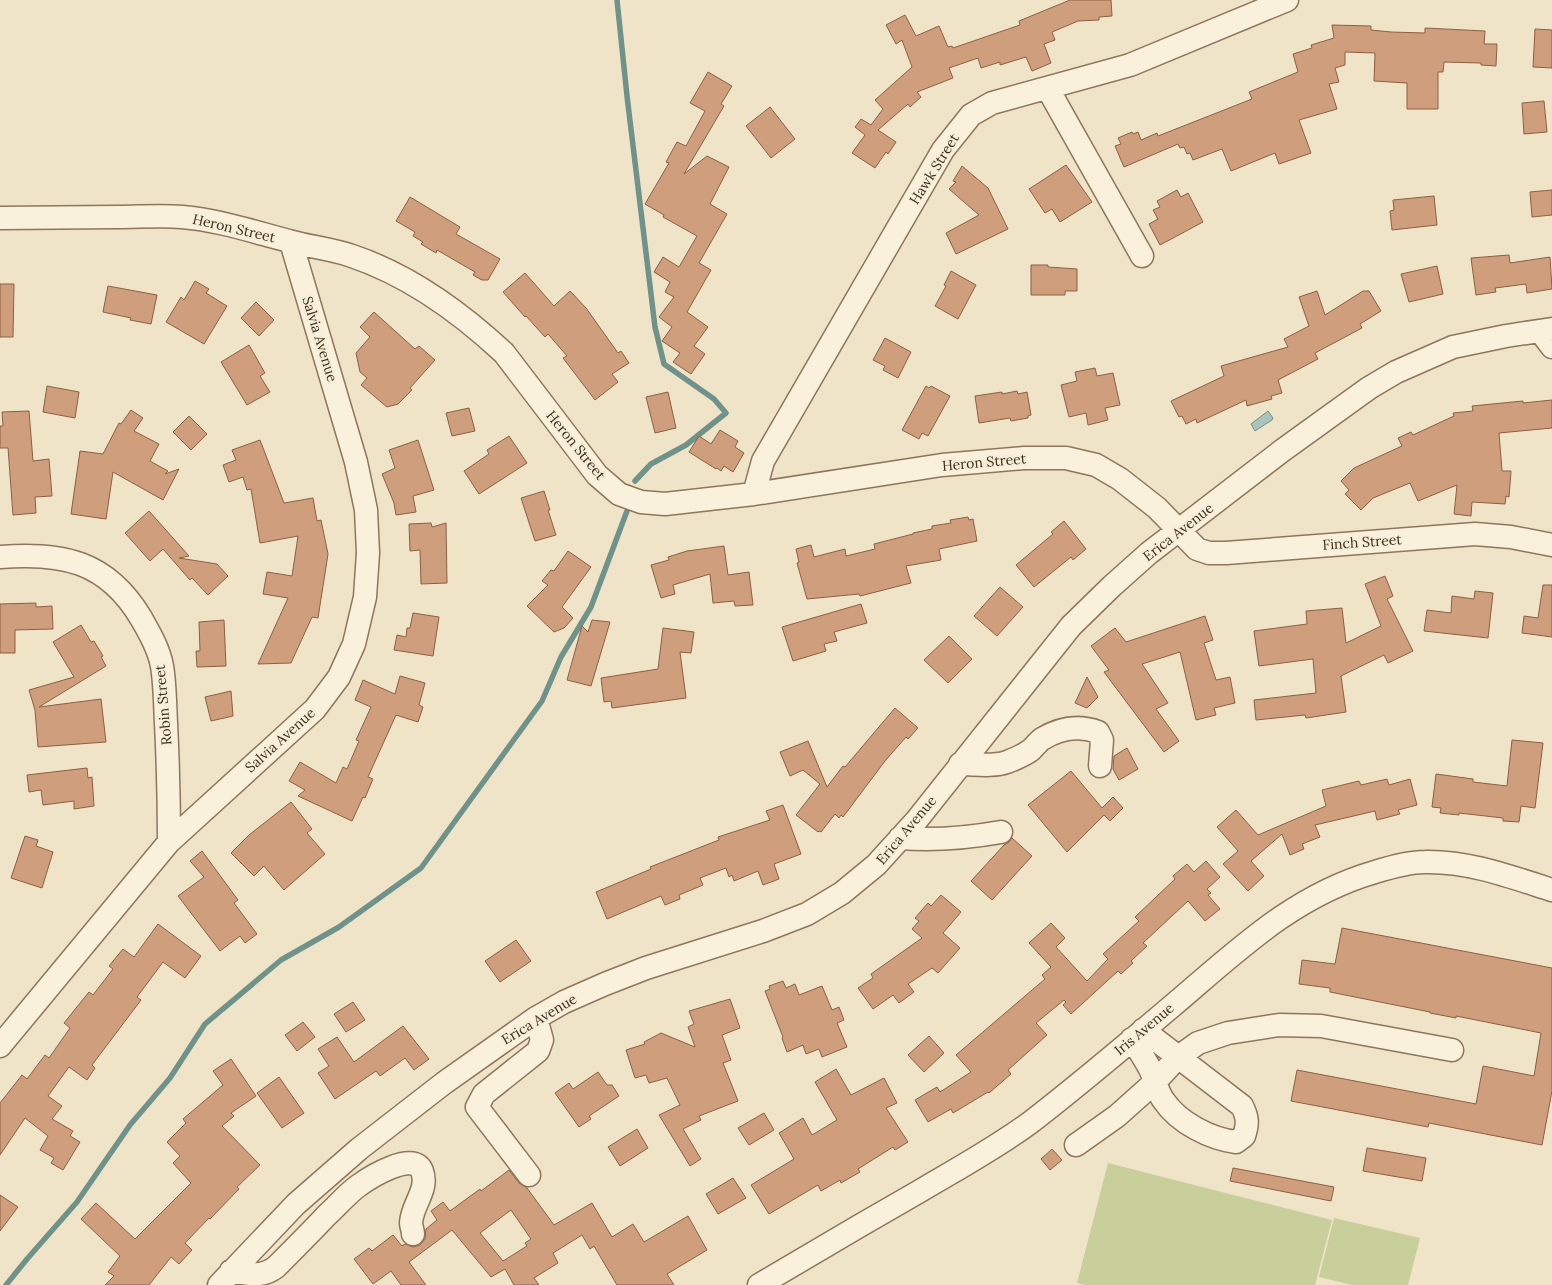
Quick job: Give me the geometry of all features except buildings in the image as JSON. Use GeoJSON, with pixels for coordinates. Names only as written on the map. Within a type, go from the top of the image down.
{"type":"FeatureCollection","features":[{"type":"Feature","properties":{"kind":"street","name":"Hawk Street"},"geometry":{"type":"LineString","coordinates":[[754,494],[763,460],[943,150],[971,115],[992,103],[1130,65],[1287,0]]}},
{"type":"Feature","properties":{"kind":"street"},"geometry":{"type":"LineString","coordinates":[[1048,89],[1142,256]]}},
{"type":"Feature","properties":{"kind":"street","name":"Heron Street"},"geometry":{"type":"LineString","coordinates":[[0,218],[182,216],[230,225],[351,256],[376,265],[423,290],[466,320],[504,353],[597,474],[619,494],[641,502],[665,504],[754,494],[942,465],[1024,458],[1066,458],[1096,465],[1120,479],[1157,508],[1179,531]]}},
{"type":"Feature","properties":{"kind":"street","name":"Salvia Avenue"},"geometry":{"type":"LineString","coordinates":[[0,1046],[169,842],[315,709],[339,677],[354,644],[365,597],[368,554],[366,510],[353,452],[291,242]]}},
{"type":"Feature","properties":{"kind":"street","name":"Erica Avenue"},"geometry":{"type":"LineString","coordinates":[[225,1278],[296,1204],[359,1149],[444,1083],[536,1018],[564,1002],[646,968],[763,931],[807,914],[842,893],[876,865],[916,821],[1071,626],[1143,558],[1283,450],[1369,388],[1396,372],[1453,347],[1506,336],[1548,336]]}},
{"type":"Feature","properties":{"kind":"street","name":"Finch Street"},"geometry":{"type":"LineString","coordinates":[[1179,531],[1197,549],[1209,553],[1475,534],[1511,537],[1552,545]]}},
{"type":"Feature","properties":{"kind":"street","name":"Robin Street"},"geometry":{"type":"LineString","coordinates":[[0,557],[26,555],[63,559],[91,567],[112,582],[134,607],[150,634],[162,666],[168,778],[169,842]]}},
{"type":"Feature","properties":{"kind":"street"},"geometry":{"type":"LineString","coordinates":[[960,764],[1004,763],[1018,758],[1041,740],[1066,729],[1076,727],[1088,728],[1098,732],[1102,740],[1100,766]]}},
{"type":"Feature","properties":{"kind":"street"},"geometry":{"type":"LineString","coordinates":[[900,838],[944,840],[1001,832]]}},
{"type":"Feature","properties":{"kind":"street","name":"Iris Avenue"},"geometry":{"type":"LineString","coordinates":[[759,1285],[970,1162],[1029,1123],[1138,1035],[1263,929],[1328,888],[1366,874],[1396,866],[1424,862],[1462,864],[1499,873],[1552,890]]}},
{"type":"Feature","properties":{"kind":"street"},"geometry":{"type":"LineString","coordinates":[[529,1175],[477,1107],[484,1094],[538,1051],[542,1040],[536,1018]]}},
{"type":"Feature","properties":{"kind":"street"},"geometry":{"type":"LineString","coordinates":[[1076,1145],[1117,1116],[1155,1082],[1177,1058],[1198,1043],[1228,1033],[1279,1025],[1321,1026],[1452,1050]]}},
{"type":"Feature","properties":{"kind":"street"},"geometry":{"type":"LineString","coordinates":[[1138,1035],[1177,1058],[1242,1106],[1247,1116],[1244,1136],[1236,1142],[1212,1137],[1179,1116],[1164,1101],[1150,1070],[1138,1035]]}},
{"type":"Feature","properties":{"kind":"street"},"geometry":{"type":"LineString","coordinates":[[225,1278],[268,1273],[358,1186],[396,1165],[406,1163],[418,1165],[424,1181],[412,1218],[413,1234]]}},
{"type":"Feature","properties":{"kind":"green space"},"geometry":{"type":"Polygon","coordinates":[[[1108,1163],[1332,1220],[1315,1285],[1085,1285],[1077,1283],[1108,1163]]]}},
{"type":"Feature","properties":{"kind":"green space"},"geometry":{"type":"Polygon","coordinates":[[[1334,1218],[1420,1238],[1408,1285],[1352,1285],[1319,1277],[1334,1218]]]}},
{"type":"Feature","properties":{"kind":"water"},"geometry":{"type":"Polygon","coordinates":[[[1268,411],[1273,418],[1272,420],[1255,431],[1251,424],[1268,411]]]}},
{"type":"Feature","properties":{"kind":"waterway"},"geometry":{"type":"LineString","coordinates":[[617,0],[655,327],[664,364],[714,399],[726,413],[686,445],[651,464],[635,481]]}},
{"type":"Feature","properties":{"kind":"waterway"},"geometry":{"type":"LineString","coordinates":[[6,1285],[77,1202],[130,1125],[170,1078],[205,1024],[281,960],[339,927],[421,868],[542,701],[561,657],[591,607],[627,511]]}}]}
